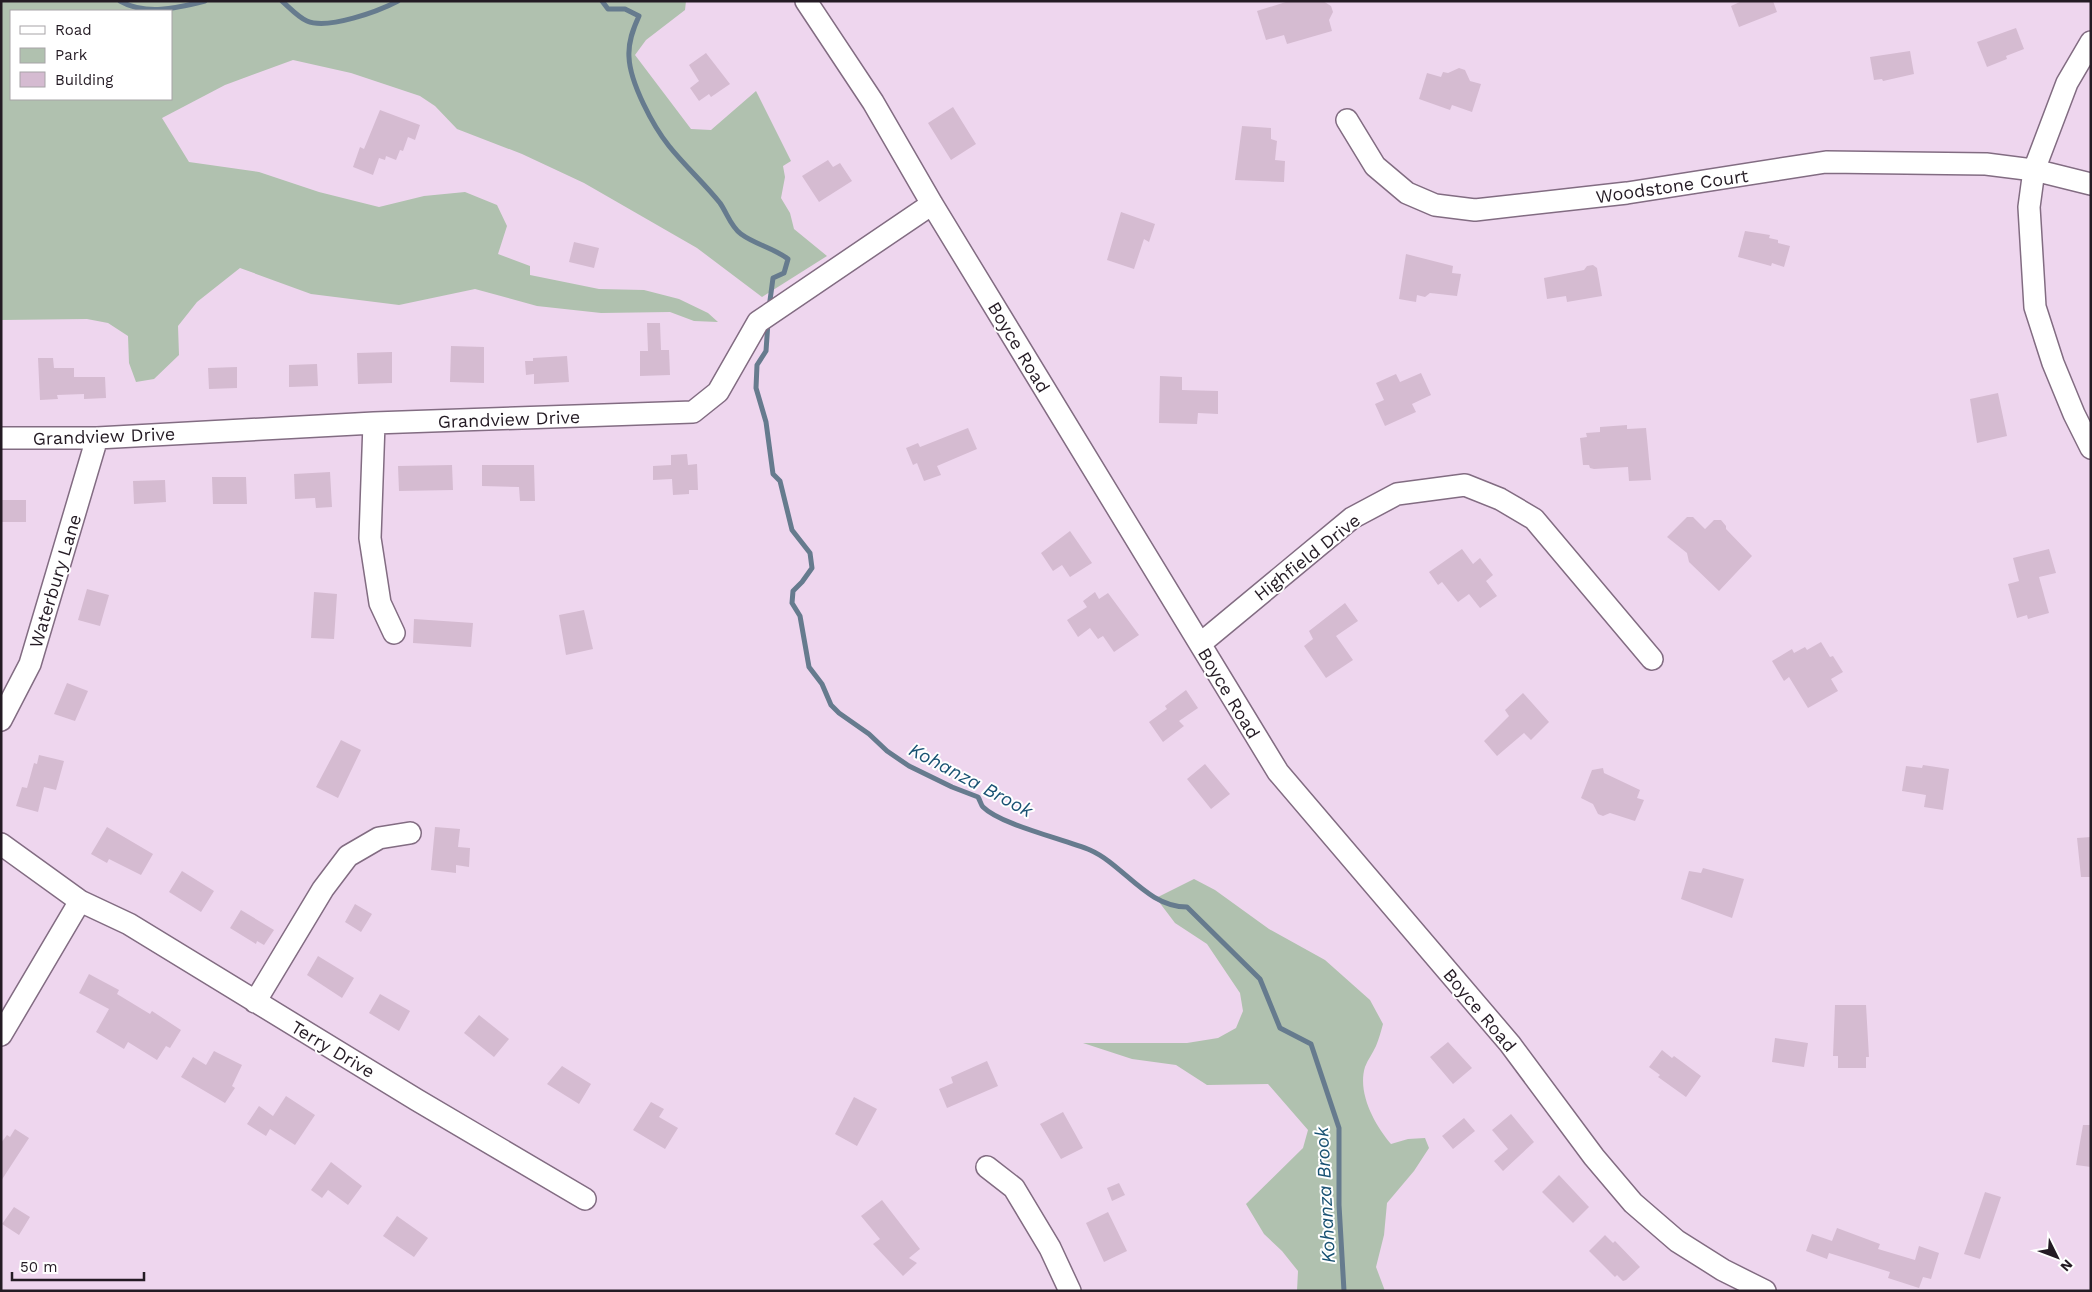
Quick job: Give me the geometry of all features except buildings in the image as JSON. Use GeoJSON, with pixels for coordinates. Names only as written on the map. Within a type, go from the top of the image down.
{"type":"FeatureCollection","features":[{"type":"Feature","properties":{"kind":"street","name":"Boyce Road"},"geometry":{"type":"LineString","coordinates":[[806,1],[873,102],[932,204],[1278,772],[1510,1044],[1594,1157],[1633,1203],[1677,1241],[1722,1270],[1765,1291]]}},
{"type":"Feature","properties":{"kind":"street"},"geometry":{"type":"LineString","coordinates":[[2091,42],[2067,83],[2034,170],[2029,207],[2034,307],[2053,363],[2074,414],[2091,448]]}},
{"type":"Feature","properties":{"kind":"street","name":"Woodstone Court"},"geometry":{"type":"LineString","coordinates":[[1347,120],[1376,166],[1407,193],[1436,205],[1475,210],[1598,197],[1826,162],[1986,164],[2034,170],[2091,184]]}},
{"type":"Feature","properties":{"kind":"street","name":"Grandview Drive"},"geometry":{"type":"LineString","coordinates":[[1,438],[97,438],[374,423],[693,412],[718,392],[758,322],[932,204]]}},
{"type":"Feature","properties":{"kind":"street"},"geometry":{"type":"LineString","coordinates":[[374,423],[370,538],[380,603],[394,633]]}},
{"type":"Feature","properties":{"kind":"street","name":"Waterbury Lane"},"geometry":{"type":"LineString","coordinates":[[1,720],[30,664],[97,438]]}},
{"type":"Feature","properties":{"kind":"street","name":"Highfield Drive"},"geometry":{"type":"LineString","coordinates":[[1200,644],[1352,518],[1397,494],[1465,485],[1500,499],[1534,519],[1652,659]]}},
{"type":"Feature","properties":{"kind":"street"},"geometry":{"type":"LineString","coordinates":[[255,1002],[323,889],[348,856],[379,838],[410,833]]}},
{"type":"Feature","properties":{"kind":"street"},"geometry":{"type":"LineString","coordinates":[[1,844],[80,901],[1,1034]]}},
{"type":"Feature","properties":{"kind":"street","name":"Terry Drive"},"geometry":{"type":"LineString","coordinates":[[80,901],[129,924],[255,1002],[585,1199]]}},
{"type":"Feature","properties":{"kind":"street"},"geometry":{"type":"LineString","coordinates":[[987,1167],[1014,1188],[1050,1248],[1070,1291]]}},
{"type":"Feature","properties":{"kind":"green space"},"geometry":{"type":"Polygon","coordinates":[[[1,1],[686,1],[685,10],[646,40],[635,55],[691,129],[711,130],[756,91],[791,161],[783,166],[785,177],[781,198],[790,213],[794,229],[827,256],[762,297],[697,248],[584,183],[522,154],[457,129],[435,106],[420,96],[351,73],[293,60],[225,85],[162,118],[189,162],[259,172],[319,192],[379,207],[424,196],[465,192],[497,205],[507,226],[498,254],[530,266],[530,275],[599,289],[644,290],[679,299],[708,313],[718,322],[694,321],[670,312],[601,313],[537,306],[475,289],[399,305],[311,294],[240,268],[197,302],[178,326],[179,355],[154,379],[136,382],[129,363],[128,336],[108,323],[87,319],[1,320],[1,1]]]}},
{"type":"Feature","properties":{"kind":"green space"},"geometry":{"type":"Polygon","coordinates":[[[1194,879],[1215,890],[1269,929],[1325,960],[1370,1000],[1383,1024],[1376,1046],[1365,1067],[1363,1087],[1365,1098],[1379,1128],[1391,1144],[1408,1139],[1425,1138],[1429,1148],[1414,1171],[1387,1203],[1384,1235],[1376,1267],[1385,1291],[1297,1291],[1298,1271],[1282,1251],[1264,1234],[1246,1204],[1303,1148],[1308,1130],[1268,1084],[1207,1085],[1176,1065],[1132,1059],[1083,1043],[1187,1043],[1218,1038],[1236,1028],[1243,1011],[1240,993],[1207,944],[1175,923],[1156,898],[1194,879]]]}},
{"type":"Feature","properties":{"kind":"waterway","name":"Kohanza Brook"},"geometry":{"type":"LineString","coordinates":[[120,1],[130,6],[151,9],[173,8],[205,1]]}},
{"type":"Feature","properties":{"kind":"waterway","name":"Kohanza Brook"},"geometry":{"type":"LineString","coordinates":[[282,1],[297,15],[307,21],[316,23],[353,18],[379,10],[398,1]]}},
{"type":"Feature","properties":{"kind":"waterway","name":"Kohanza Brook"},"geometry":{"type":"LineString","coordinates":[[602,1],[608,9],[625,9],[639,16],[630,41],[630,67],[643,104],[663,138],[708,188],[738,231],[747,238],[788,259],[784,273],[773,278],[769,308]]}},
{"type":"Feature","properties":{"kind":"waterway","name":"Kohanza Brook"},"geometry":{"type":"LineString","coordinates":[[768,322],[766,351],[757,365],[756,388],[766,422],[773,474],[780,481],[792,530],[810,553],[812,568],[793,591],[792,603],[800,616],[809,667],[822,684],[831,705],[839,713],[869,734],[887,751],[909,766],[952,787],[978,797],[983,807],[992,814],[1018,826],[1090,850],[1114,865],[1148,893],[1173,905],[1187,907],[1260,979],[1280,1028],[1311,1044],[1339,1128],[1339,1205],[1344,1291]]}}]}
